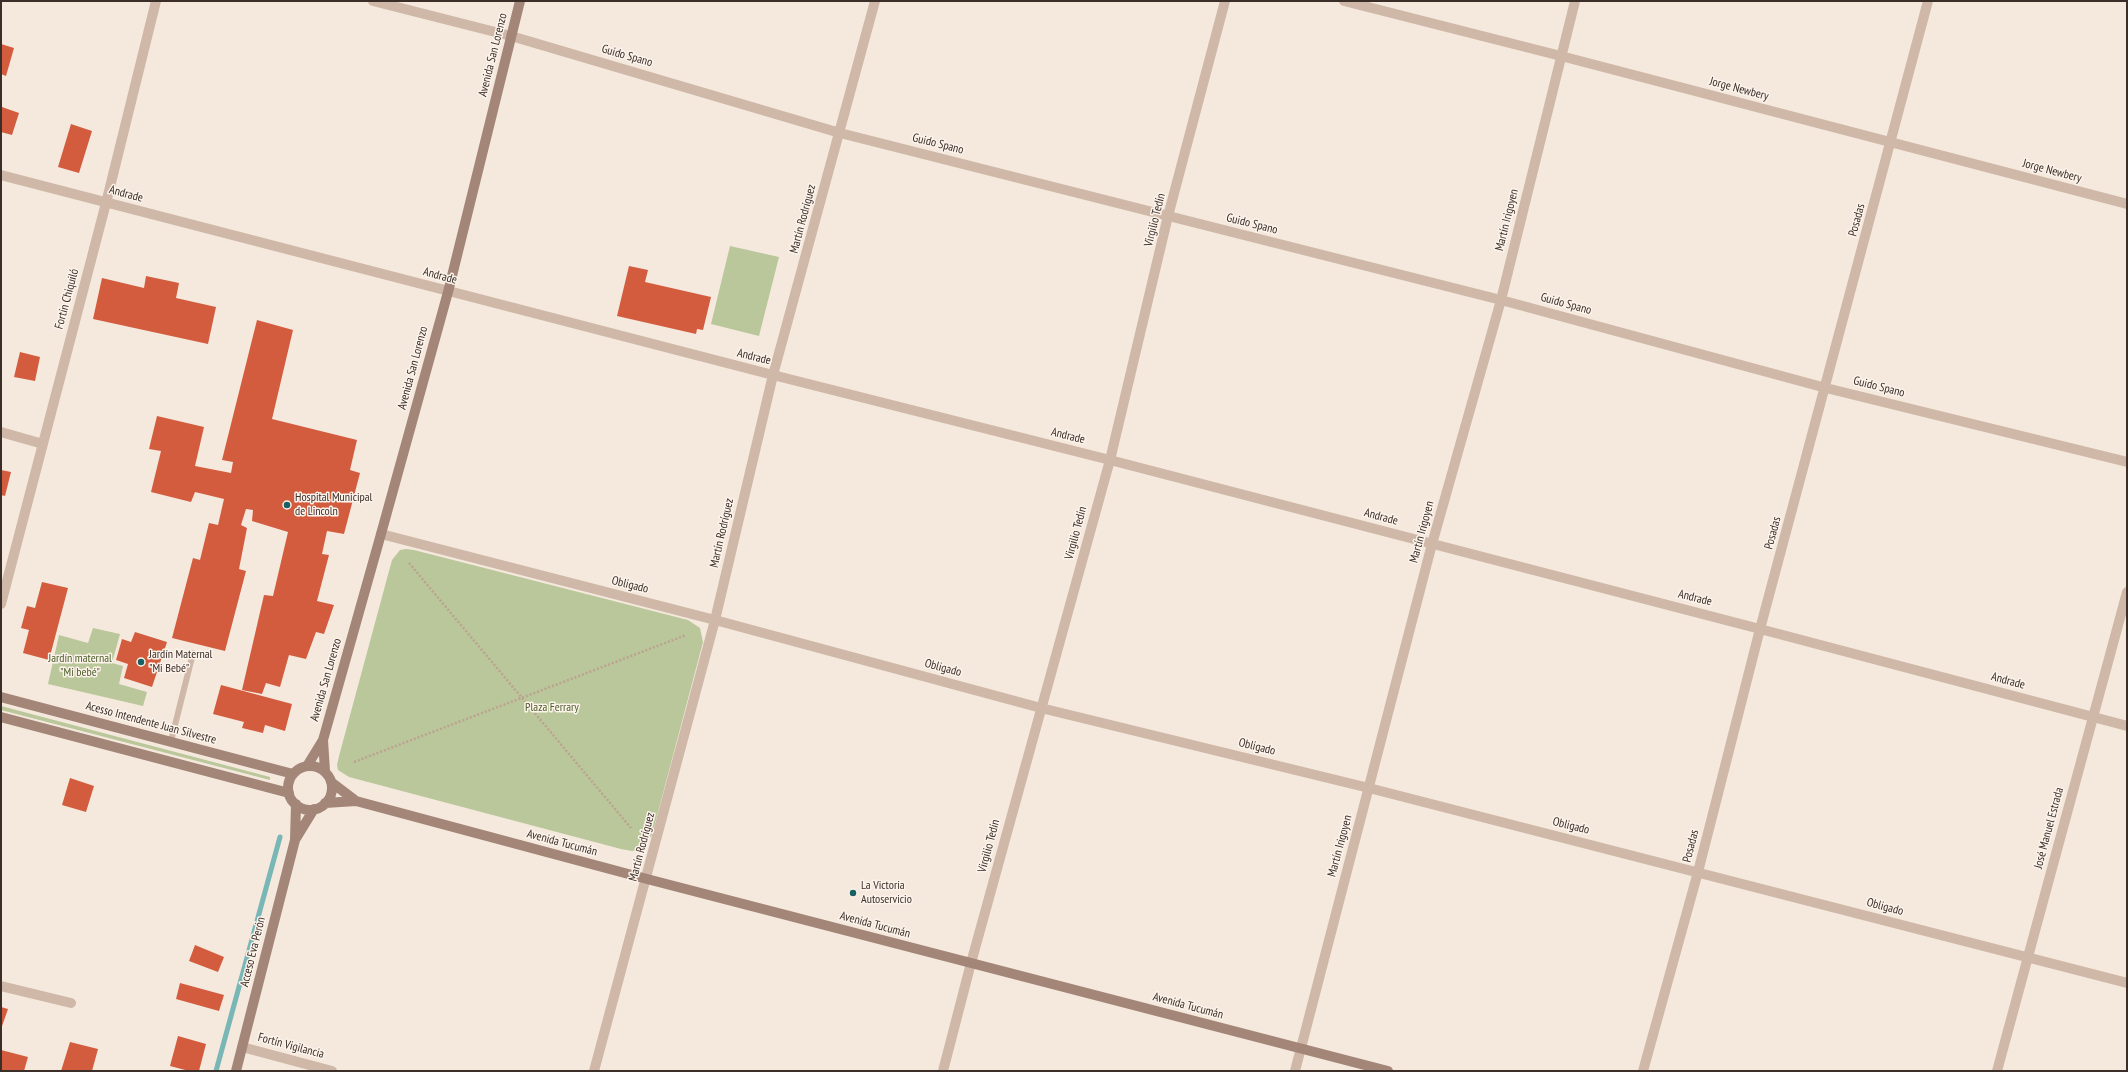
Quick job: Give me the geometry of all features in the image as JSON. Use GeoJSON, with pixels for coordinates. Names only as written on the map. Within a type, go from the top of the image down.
{"type":"FeatureCollection","features":[{"type":"Feature","properties":{"kind":"main road","name":"Avenida San Lorenzo"},"geometry":{"type":"LineString","coordinates":[[307,766],[323,740],[381,534],[448,292],[520,1]]}},
{"type":"Feature","properties":{"kind":"main road","name":"Acesso Intendente Juan Silvestre"},"geometry":{"type":"LineString","coordinates":[[1,697],[293,774]]}},
{"type":"Feature","properties":{"kind":"main road"},"geometry":{"type":"LineString","coordinates":[[1,717],[290,793]]}},
{"type":"Feature","properties":{"kind":"main road","name":"Avenida San Lorenzo"},"geometry":{"type":"LineString","coordinates":[[323,740],[325,771]]}},
{"type":"Feature","properties":{"kind":"main road"},"geometry":{"type":"LineString","coordinates":[[307,766],[316,767],[325,771],[331,782],[332,792],[326,803],[314,809],[304,808],[296,804],[290,793],[289,783],[293,774],[307,766]]}},
{"type":"Feature","properties":{"kind":"main road","name":"Avenida Tucumán"},"geometry":{"type":"LineString","coordinates":[[331,782],[356,801]]}},
{"type":"Feature","properties":{"kind":"main road","name":"Avenida Tucumán"},"geometry":{"type":"LineString","coordinates":[[326,803],[356,801],[647,879],[1388,1071]]}},
{"type":"Feature","properties":{"kind":"main road","name":"Acceso Eva Perón"},"geometry":{"type":"LineString","coordinates":[[236,1071],[295,840],[296,804]]}},
{"type":"Feature","properties":{"kind":"main road","name":"Acceso Eva Perón"},"geometry":{"type":"LineString","coordinates":[[295,840],[314,809]]}},
{"type":"Feature","properties":{"kind":"street","name":"Fortín Chiquiló"},"geometry":{"type":"LineString","coordinates":[[1,604],[106,202],[156,1]]}},
{"type":"Feature","properties":{"kind":"street","name":"Guido Spano"},"geometry":{"type":"LineString","coordinates":[[373,1],[511,36],[840,133],[1501,300],[1826,388],[2127,462]]}},
{"type":"Feature","properties":{"kind":"street","name":"Martín Rodríguez"},"geometry":{"type":"LineString","coordinates":[[594,1071],[647,879],[715,620],[773,375],[875,1]]}},
{"type":"Feature","properties":{"kind":"street","name":"Virgilio Tedín"},"geometry":{"type":"LineString","coordinates":[[943,1071],[971,963],[1110,460],[1168,216],[1225,1]]}},
{"type":"Feature","properties":{"kind":"street","name":"Jorge Newbery"},"geometry":{"type":"LineString","coordinates":[[1344,1],[1561,56],[2127,204]]}},
{"type":"Feature","properties":{"kind":"street","name":"Martín Irigoyen"},"geometry":{"type":"LineString","coordinates":[[1295,1071],[1432,544],[1501,300],[1575,1]]}},
{"type":"Feature","properties":{"kind":"street","name":"Posadas"},"geometry":{"type":"LineString","coordinates":[[1643,1071],[1698,872],[1760,628],[1826,388],[1928,1]]}},
{"type":"Feature","properties":{"kind":"street","name":"Andrade"},"geometry":{"type":"LineString","coordinates":[[1,175],[448,292],[1110,460],[1760,628],[2127,726]]}},
{"type":"Feature","properties":{"kind":"street"},"geometry":{"type":"LineString","coordinates":[[1,432],[43,444]]}},
{"type":"Feature","properties":{"kind":"street","name":"Obligado"},"geometry":{"type":"LineString","coordinates":[[381,534],[715,620],[1041,708],[1369,788],[2127,983]]}},
{"type":"Feature","properties":{"kind":"street","name":"José Manuel Estrada"},"geometry":{"type":"LineString","coordinates":[[1997,1071],[2127,592]]}},
{"type":"Feature","properties":{"kind":"street"},"geometry":{"type":"LineString","coordinates":[[1,986],[71,1003]]}},
{"type":"Feature","properties":{"kind":"street","name":"Fortín Vigilancia"},"geometry":{"type":"LineString","coordinates":[[242,1047],[332,1071]]}},
{"type":"Feature","properties":{"kind":"lane"},"geometry":{"type":"LineString","coordinates":[[171,741],[193,653]]}},
{"type":"Feature","properties":{"kind":"path"},"geometry":{"type":"LineString","coordinates":[[409,563],[631,828]]}},
{"type":"Feature","properties":{"kind":"path"},"geometry":{"type":"LineString","coordinates":[[354,762],[686,635]]}},
{"type":"Feature","properties":{"kind":"green space"},"geometry":{"type":"Polygon","coordinates":[[[730,246],[779,257],[759,336],[711,324],[730,246]]]}},
{"type":"Feature","properties":{"kind":"green space","name":"Plaza Ferrary"},"geometry":{"type":"Polygon","coordinates":[[[406,549],[688,620],[700,628],[703,642],[652,835],[640,850],[632,851],[621,849],[349,777],[338,770],[337,765],[339,756],[392,560],[400,550],[406,549]]]}},
{"type":"Feature","properties":{"kind":"green space","name":"Jardín maternal \"Mi bebé\""},"geometry":{"type":"Polygon","coordinates":[[[93,628],[120,634],[112,663],[123,666],[119,684],[147,692],[143,706],[48,684],[59,635],[88,643],[93,628]]]}},
{"type":"Feature","properties":{"kind":"green space"},"geometry":{"type":"Polygon","coordinates":[[[1,706],[270,777],[270,780],[1,710],[1,706]]]}},
{"type":"Feature","properties":{"kind":"building"},"geometry":{"type":"Polygon","coordinates":[[[1,44],[14,48],[6,76],[1,74],[1,44]]]}},
{"type":"Feature","properties":{"kind":"building"},"geometry":{"type":"Polygon","coordinates":[[[2,107],[19,113],[12,135],[1,132],[2,107]]]}},
{"type":"Feature","properties":{"kind":"building"},"geometry":{"type":"Polygon","coordinates":[[[71,124],[92,131],[79,173],[58,167],[71,124]]]}},
{"type":"Feature","properties":{"kind":"building"},"geometry":{"type":"Polygon","coordinates":[[[629,266],[648,270],[645,282],[711,297],[703,330],[697,329],[696,334],[617,316],[629,266]]]}},
{"type":"Feature","properties":{"kind":"building"},"geometry":{"type":"Polygon","coordinates":[[[146,276],[179,283],[176,298],[216,307],[208,344],[93,319],[102,278],[144,288],[146,276]]]}},
{"type":"Feature","properties":{"kind":"building","name":"Hospital Municipal de Lincoln"},"geometry":{"type":"Polygon","coordinates":[[[257,320],[293,330],[272,419],[357,440],[350,470],[360,473],[344,534],[327,531],[322,554],[329,555],[317,601],[334,605],[324,634],[316,632],[306,659],[289,655],[280,687],[266,683],[262,694],[242,690],[264,595],[273,596],[288,532],[252,521],[253,510],[246,509],[241,525],[247,528],[239,569],[246,571],[225,651],[172,638],[193,558],[200,560],[209,523],[218,525],[224,499],[195,492],[191,502],[151,492],[161,451],[149,449],[157,416],[204,427],[195,466],[231,473],[233,462],[222,460],[257,320]]]}},
{"type":"Feature","properties":{"kind":"building"},"geometry":{"type":"Polygon","coordinates":[[[20,352],[40,357],[35,381],[14,377],[20,352]]]}},
{"type":"Feature","properties":{"kind":"building"},"geometry":{"type":"Polygon","coordinates":[[[1,470],[11,472],[5,496],[1,495],[1,470]]]}},
{"type":"Feature","properties":{"kind":"building"},"geometry":{"type":"Polygon","coordinates":[[[42,582],[68,588],[49,660],[23,653],[29,630],[21,628],[27,606],[35,608],[42,582]]]}},
{"type":"Feature","properties":{"kind":"building","name":"Jardín Maternal \"Mi Bebé\""},"geometry":{"type":"Polygon","coordinates":[[[135,632],[167,642],[152,687],[124,678],[128,664],[116,660],[122,639],[131,642],[135,632]]]}},
{"type":"Feature","properties":{"kind":"building"},"geometry":{"type":"Polygon","coordinates":[[[221,685],[292,704],[285,731],[265,725],[263,733],[242,728],[244,722],[213,714],[221,685]]]}},
{"type":"Feature","properties":{"kind":"building"},"geometry":{"type":"Polygon","coordinates":[[[70,778],[94,786],[86,812],[62,805],[70,778]]]}},
{"type":"Feature","properties":{"kind":"building"},"geometry":{"type":"Polygon","coordinates":[[[195,945],[224,957],[218,972],[189,961],[195,945]]]}},
{"type":"Feature","properties":{"kind":"building"},"geometry":{"type":"Polygon","coordinates":[[[180,983],[224,995],[219,1011],[176,999],[180,983]]]}},
{"type":"Feature","properties":{"kind":"building"},"geometry":{"type":"Polygon","coordinates":[[[1,1007],[8,1009],[1,1029],[1,1007]]]}},
{"type":"Feature","properties":{"kind":"building"},"geometry":{"type":"Polygon","coordinates":[[[178,1036],[206,1044],[199,1071],[189,1071],[170,1066],[178,1036]]]}},
{"type":"Feature","properties":{"kind":"building"},"geometry":{"type":"Polygon","coordinates":[[[70,1042],[98,1049],[92,1071],[61,1071],[70,1042]]]}},
{"type":"Feature","properties":{"kind":"building"},"geometry":{"type":"Polygon","coordinates":[[[1,1050],[28,1057],[24,1071],[1,1071],[1,1050]]]}},
{"type":"Feature","properties":{"kind":"waterway"},"geometry":{"type":"LineString","coordinates":[[216,1071],[280,837]]}},
{"type":"Feature","properties":{"kind":"place","name":"Hospital Municipal de Lincoln"},"geometry":{"type":"Point","coordinates":[287,505]}},
{"type":"Feature","properties":{"kind":"place","name":"Jardín Maternal \"Mi Bebé\""},"geometry":{"type":"Point","coordinates":[141,662]}},
{"type":"Feature","properties":{"kind":"place","name":"La Victoria Autoservicio"},"geometry":{"type":"Point","coordinates":[853,893]}}]}
